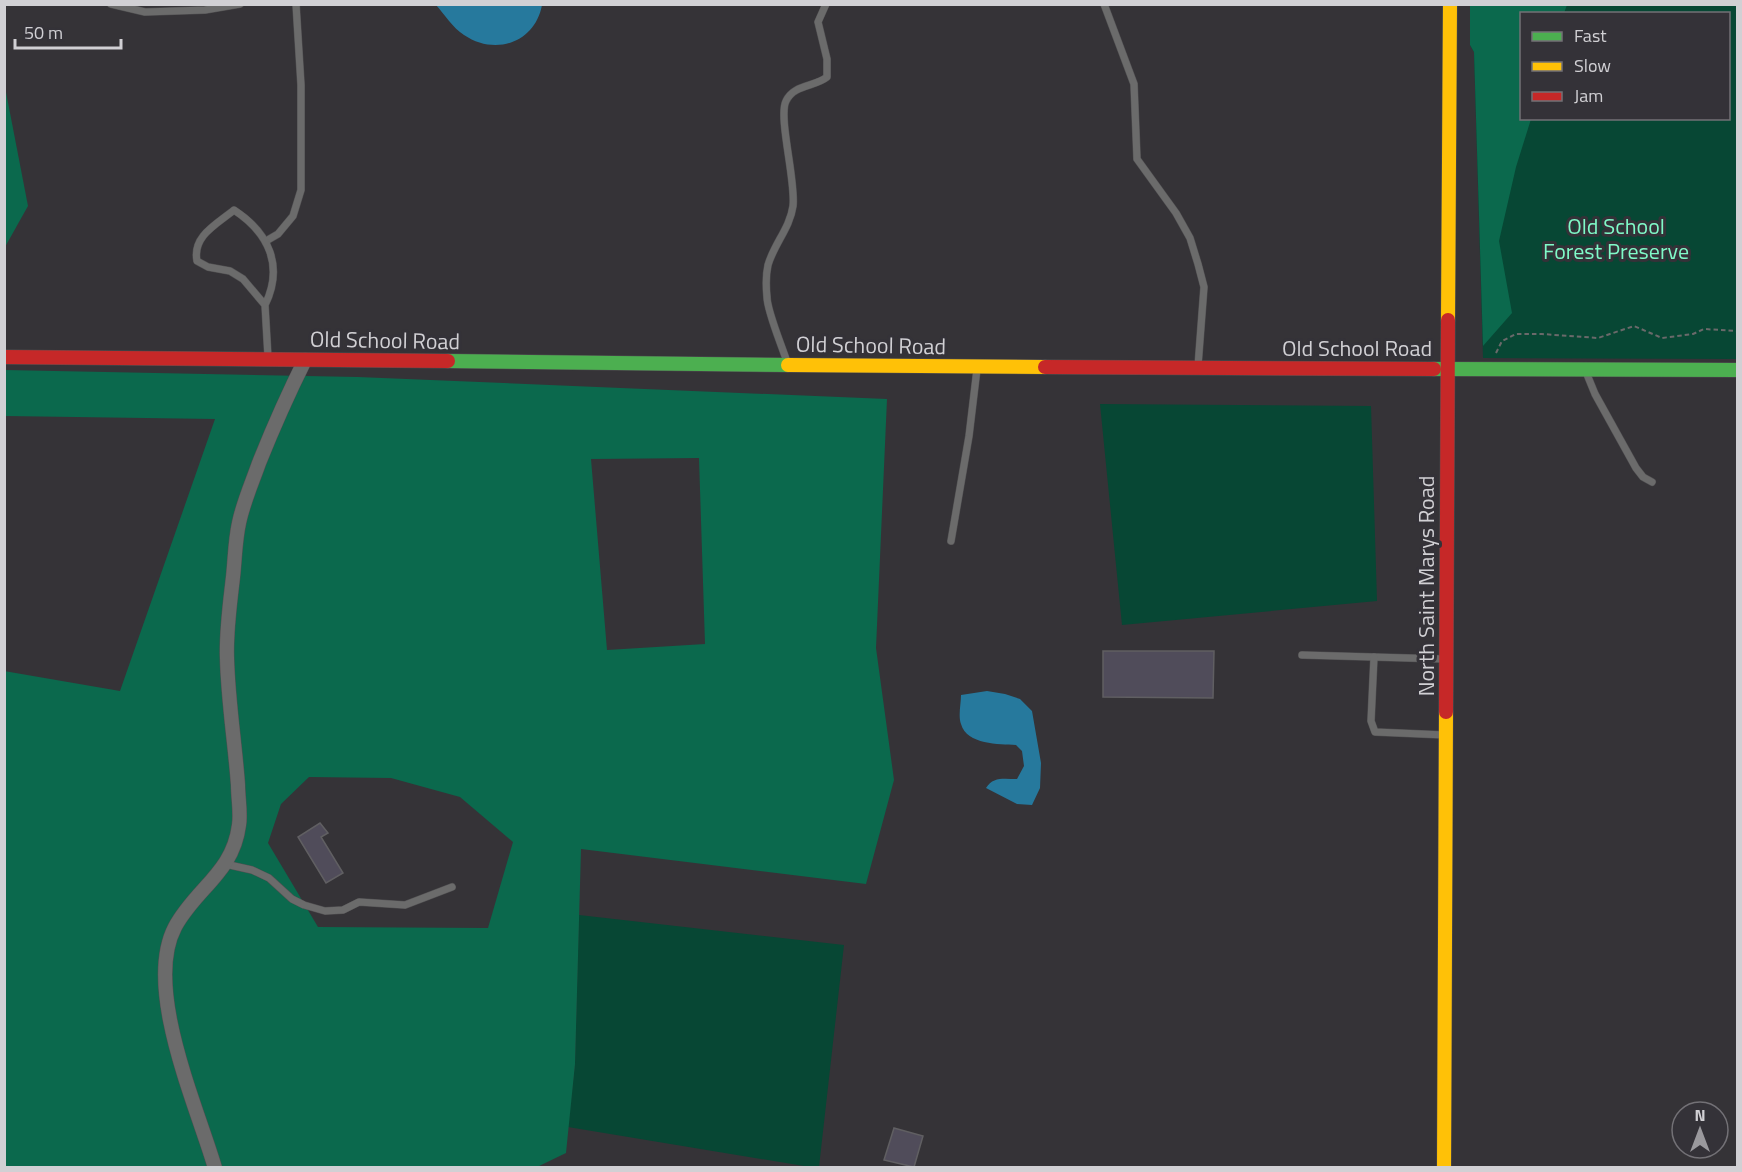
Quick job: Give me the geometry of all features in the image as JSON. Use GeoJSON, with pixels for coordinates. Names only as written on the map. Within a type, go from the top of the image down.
{"type":"FeatureCollection","features":[{"type":"Feature","properties":{"kind":"street","name":"North Saint Marys Road"},"geometry":{"type":"LineString","coordinates":[[1444,1167],[1450,4]]}},
{"type":"Feature","properties":{"kind":"street","name":"Old School Road"},"geometry":{"type":"LineString","coordinates":[[4,357],[978,367],[1737,370]]}},
{"type":"Feature","properties":{"kind":"street"},"geometry":{"type":"LineString","coordinates":[[215,1167],[204,1130],[190,1096],[169,1010],[166,963],[174,928],[185,911],[225,864],[236,843],[240,823],[235,735],[227,658],[228,623],[239,524],[244,502],[281,408],[305,360]]}},
{"type":"Feature","properties":{"kind":"lane"},"geometry":{"type":"LineString","coordinates":[[111,4],[145,12],[205,10],[240,4]]}},
{"type":"Feature","properties":{"kind":"lane"},"geometry":{"type":"LineString","coordinates":[[266,241],[278,234],[293,216],[301,190],[301,85],[296,4]]}},
{"type":"Feature","properties":{"kind":"lane"},"geometry":{"type":"LineString","coordinates":[[788,365],[767,300],[768,265],[785,231],[793,207],[794,184],[784,114],[786,101],[806,84],[820,82],[828,77],[827,59],[818,22],[826,4]]}},
{"type":"Feature","properties":{"kind":"lane"},"geometry":{"type":"LineString","coordinates":[[1104,4],[1134,84],[1137,159],[1176,213],[1190,238],[1204,287],[1198,368]]}},
{"type":"Feature","properties":{"kind":"lane"},"geometry":{"type":"LineString","coordinates":[[265,306],[243,279],[197,261],[195,249],[201,238],[234,210],[245,217],[266,241],[271,253],[273,271],[265,306],[268,360]]}},
{"type":"Feature","properties":{"kind":"lane"},"geometry":{"type":"LineString","coordinates":[[951,541],[978,367]]}},
{"type":"Feature","properties":{"kind":"lane"},"geometry":{"type":"LineString","coordinates":[[1585,369],[1595,394],[1636,468],[1643,477],[1653,482]]}},
{"type":"Feature","properties":{"kind":"lane"},"geometry":{"type":"LineString","coordinates":[[1302,655],[1447,659]]}},
{"type":"Feature","properties":{"kind":"lane"},"geometry":{"type":"LineString","coordinates":[[1374,657],[1371,721],[1375,732],[1448,735]]}},
{"type":"Feature","properties":{"kind":"lane"},"geometry":{"type":"LineString","coordinates":[[225,864],[252,870],[269,878],[291,898],[304,905],[325,911],[343,910],[359,902],[405,905],[452,887]]}},
{"type":"Feature","properties":{"kind":"path"},"geometry":{"type":"LineString","coordinates":[[1487,369],[1502,341],[1516,334],[1598,338],[1634,326],[1662,338],[1693,334],[1704,329],[1737,331]]}},
{"type":"Feature","properties":{"kind":"green space","name":"Old School Forest Preserve"},"geometry":{"type":"Polygon","coordinates":[[[1470,5],[1737,5],[1737,359],[1483,358],[1474,52],[1470,45],[1470,5]]]}},
{"type":"Feature","properties":{"kind":"green space"},"geometry":{"type":"Polygon","coordinates":[[[1470,5],[1567,5],[1564,12],[1520,12],[1520,120],[1531,120],[1516,167],[1499,241],[1512,313],[1483,346],[1474,52],[1470,45],[1470,5]]]}},
{"type":"Feature","properties":{"kind":"green space"},"geometry":{"type":"Polygon","coordinates":[[[4,87],[28,206],[5,247],[4,87]]]}},
{"type":"Feature","properties":{"kind":"green space"},"geometry":{"type":"Polygon","coordinates":[[[5,370],[358,377],[887,399],[876,648],[894,780],[866,884],[581,849],[575,1064],[566,1153],[537,1167],[5,1167],[4,671],[120,691],[215,419],[5,416],[5,370]],[[699,458],[591,459],[607,650],[705,644],[699,458]],[[309,777],[281,804],[268,843],[318,927],[488,928],[513,842],[460,797],[391,778],[309,777]]]}},
{"type":"Feature","properties":{"kind":"green space"},"geometry":{"type":"Polygon","coordinates":[[[1100,404],[1371,406],[1377,601],[1122,625],[1100,404]]]}},
{"type":"Feature","properties":{"kind":"green space"},"geometry":{"type":"Polygon","coordinates":[[[579,915],[844,945],[819,1167],[568,1127],[575,1064],[579,915]]]}},
{"type":"Feature","properties":{"kind":"water"},"geometry":{"type":"Polygon","coordinates":[[[436,5],[542,5],[538,18],[522,37],[500,45],[488,45],[460,32],[436,5]]]}},
{"type":"Feature","properties":{"kind":"water"},"geometry":{"type":"Polygon","coordinates":[[[987,691],[1020,699],[1032,711],[1041,763],[1040,788],[1032,805],[1017,804],[986,788],[996,780],[1017,779],[1024,766],[1022,751],[1016,745],[984,742],[964,731],[960,717],[961,695],[987,691]]]}},
{"type":"Feature","properties":{"kind":"building"},"geometry":{"type":"Polygon","coordinates":[[[1103,651],[1214,651],[1213,698],[1103,697],[1103,651]]]}},
{"type":"Feature","properties":{"kind":"building"},"geometry":{"type":"Polygon","coordinates":[[[320,823],[328,833],[321,837],[343,873],[326,883],[298,837],[320,823]]]}},
{"type":"Feature","properties":{"kind":"building"},"geometry":{"type":"Polygon","coordinates":[[[894,1128],[923,1136],[914,1167],[884,1160],[894,1128]]]}},
{"type":"Feature","properties":{"kind":"traffic: fast"},"geometry":{"type":"LineString","coordinates":[[448,361],[788,365]]}},
{"type":"Feature","properties":{"kind":"traffic: fast"},"geometry":{"type":"LineString","coordinates":[[1434,369],[1738,370]]}},
{"type":"Feature","properties":{"kind":"traffic: slow"},"geometry":{"type":"LineString","coordinates":[[1448,320],[1450,4]]}},
{"type":"Feature","properties":{"kind":"traffic: slow"},"geometry":{"type":"LineString","coordinates":[[788,365],[1045,367]]}},
{"type":"Feature","properties":{"kind":"traffic: slow"},"geometry":{"type":"LineString","coordinates":[[1444,1168],[1446,712]]}},
{"type":"Feature","properties":{"kind":"traffic: jam"},"geometry":{"type":"LineString","coordinates":[[1446,712],[1448,320]]}},
{"type":"Feature","properties":{"kind":"traffic: jam"},"geometry":{"type":"LineString","coordinates":[[4,357],[448,361]]}},
{"type":"Feature","properties":{"kind":"traffic: jam"},"geometry":{"type":"LineString","coordinates":[[1045,367],[1434,369]]}}]}
